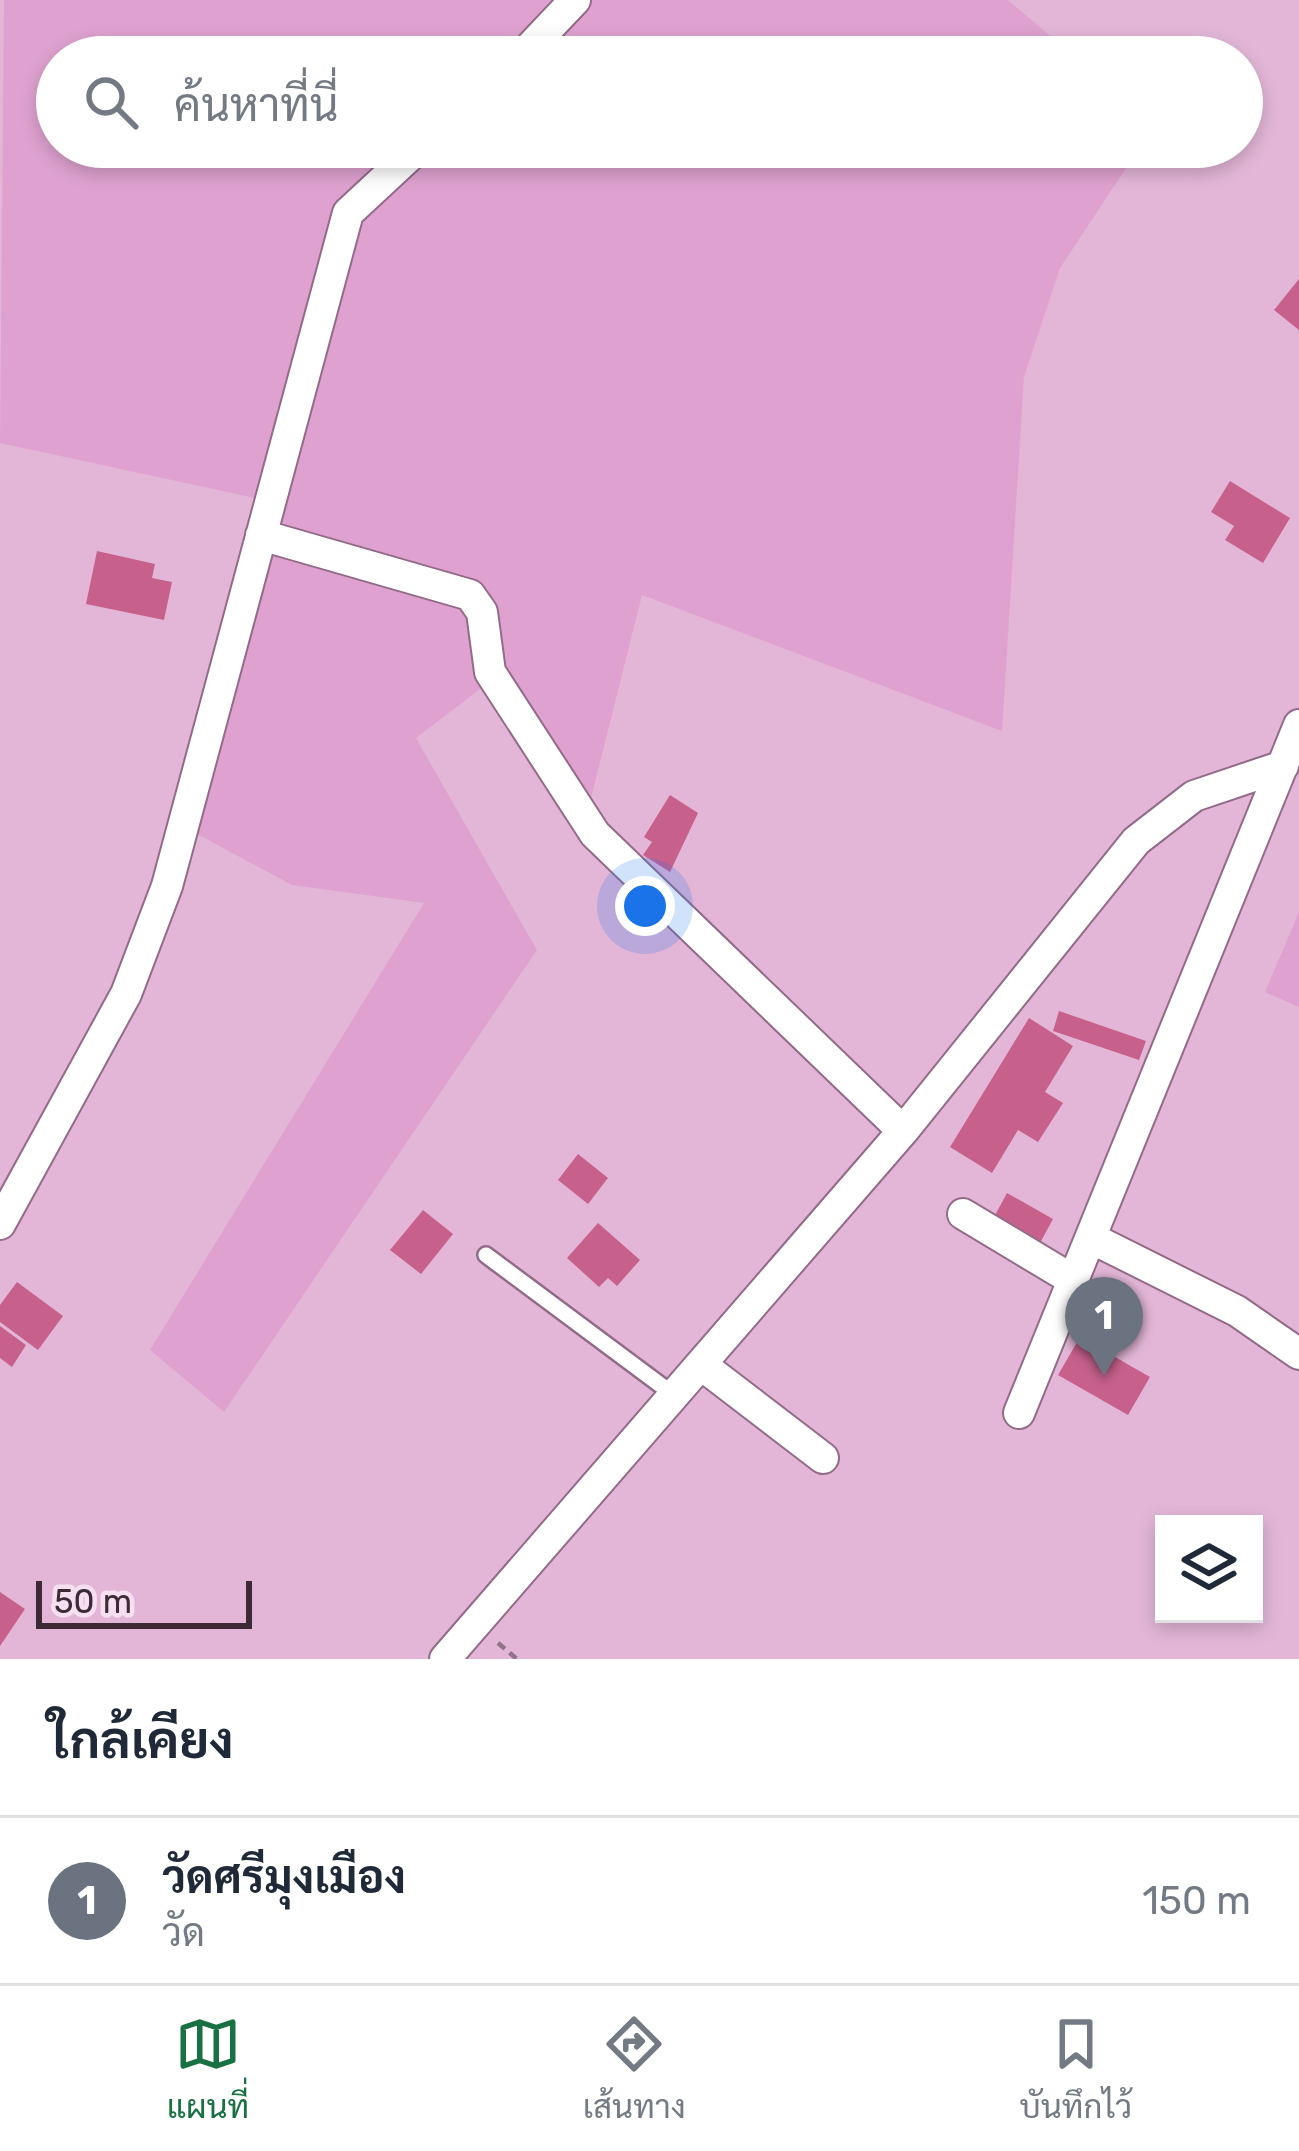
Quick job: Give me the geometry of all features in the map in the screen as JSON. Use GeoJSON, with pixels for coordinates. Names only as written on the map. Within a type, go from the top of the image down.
{"type":"FeatureCollection","features":[{"type":"Feature","properties":{"kind":"street"},"geometry":{"type":"LineString","coordinates":[[540,36],[575,0]]}},
{"type":"Feature","properties":{"kind":"street"},"geometry":{"type":"LineString","coordinates":[[0,1224],[134,973],[167,886],[348,213],[396,168]]}},
{"type":"Feature","properties":{"kind":"street"},"geometry":{"type":"LineString","coordinates":[[261,535],[470,595],[482,612],[490,672],[595,834],[903,1131]]}},
{"type":"Feature","properties":{"kind":"street"},"geometry":{"type":"LineString","coordinates":[[1019,1413],[1291,772],[1299,725]]}},
{"type":"Feature","properties":{"kind":"street"},"geometry":{"type":"LineString","coordinates":[[445,1659],[903,1131],[1136,841],[1194,796],[1291,772]]}},
{"type":"Feature","properties":{"kind":"street"},"geometry":{"type":"LineString","coordinates":[[963,1214],[1073,1280]]}},
{"type":"Feature","properties":{"kind":"street"},"geometry":{"type":"LineString","coordinates":[[1091,1238],[1237,1311],[1299,1354]]}},
{"type":"Feature","properties":{"kind":"street"},"geometry":{"type":"LineString","coordinates":[[703,1366],[823,1458]]}},
{"type":"Feature","properties":{"kind":"lane"},"geometry":{"type":"LineString","coordinates":[[486,1255],[674,1395]]}},
{"type":"Feature","properties":{"kind":"shaded area"},"geometry":{"type":"Polygon","coordinates":[[[4,0],[1008,0],[1050,36],[36,36],[36,168],[1126,168],[1060,268],[1024,377],[1002,731],[642,595],[589,806],[501,673],[416,738],[537,950],[224,1412],[150,1350],[424,903],[292,885],[171,820],[255,498],[0,443],[4,0]]]}},
{"type":"Feature","properties":{"kind":"shaded area"},"geometry":{"type":"Polygon","coordinates":[[[1299,912],[1299,1007],[1265,992],[1299,912]]]}},
{"type":"Feature","properties":{"kind":"building"},"geometry":{"type":"Polygon","coordinates":[[[1299,279],[1299,330],[1274,310],[1299,279]]]}},
{"type":"Feature","properties":{"kind":"building"},"geometry":{"type":"Polygon","coordinates":[[[1230,481],[1290,518],[1263,563],[1225,540],[1234,526],[1211,512],[1230,481]]]}},
{"type":"Feature","properties":{"kind":"building"},"geometry":{"type":"Polygon","coordinates":[[[97,551],[155,564],[152,578],[172,582],[164,620],[86,604],[97,551]]]}},
{"type":"Feature","properties":{"kind":"building"},"geometry":{"type":"Polygon","coordinates":[[[670,795],[698,813],[670,872],[643,855],[652,842],[644,837],[670,795]]]}},
{"type":"Feature","properties":{"kind":"building"},"geometry":{"type":"Polygon","coordinates":[[[1059,1011],[1146,1041],[1139,1060],[1053,1031],[1059,1011]]]}},
{"type":"Feature","properties":{"kind":"building"},"geometry":{"type":"Polygon","coordinates":[[[1029,1018],[1073,1046],[1045,1092],[1063,1103],[1038,1142],[1018,1130],[992,1173],[950,1147],[1029,1018]]]}},
{"type":"Feature","properties":{"kind":"building"},"geometry":{"type":"Polygon","coordinates":[[[578,1154],[608,1178],[588,1204],[558,1180],[578,1154]]]}},
{"type":"Feature","properties":{"kind":"building"},"geometry":{"type":"Polygon","coordinates":[[[1007,1193],[1053,1219],[1040,1243],[994,1217],[1007,1193]]]}},
{"type":"Feature","properties":{"kind":"building"},"geometry":{"type":"Polygon","coordinates":[[[423,1210],[453,1234],[421,1274],[390,1250],[423,1210]]]}},
{"type":"Feature","properties":{"kind":"building"},"geometry":{"type":"Polygon","coordinates":[[[598,1223],[640,1260],[617,1286],[608,1278],[599,1287],[567,1258],[598,1223]]]}},
{"type":"Feature","properties":{"kind":"building"},"geometry":{"type":"Polygon","coordinates":[[[17,1282],[63,1316],[38,1350],[0,1322],[0,1305],[17,1282]]]}},
{"type":"Feature","properties":{"kind":"building"},"geometry":{"type":"Polygon","coordinates":[[[0,1326],[26,1345],[12,1367],[0,1358],[0,1326]]]}},
{"type":"Feature","properties":{"kind":"building"},"geometry":{"type":"Polygon","coordinates":[[[1080,1337],[1150,1377],[1128,1415],[1058,1375],[1080,1337]]]}},
{"type":"Feature","properties":{"kind":"building"},"geometry":{"type":"Polygon","coordinates":[[[0,1592],[25,1609],[0,1646],[0,1592]]]}},
{"type":"Feature","properties":{"kind":"place","name":"วัดศรีมุงเมือง"},"geometry":{"type":"Point","coordinates":[1104,1376]}}]}
